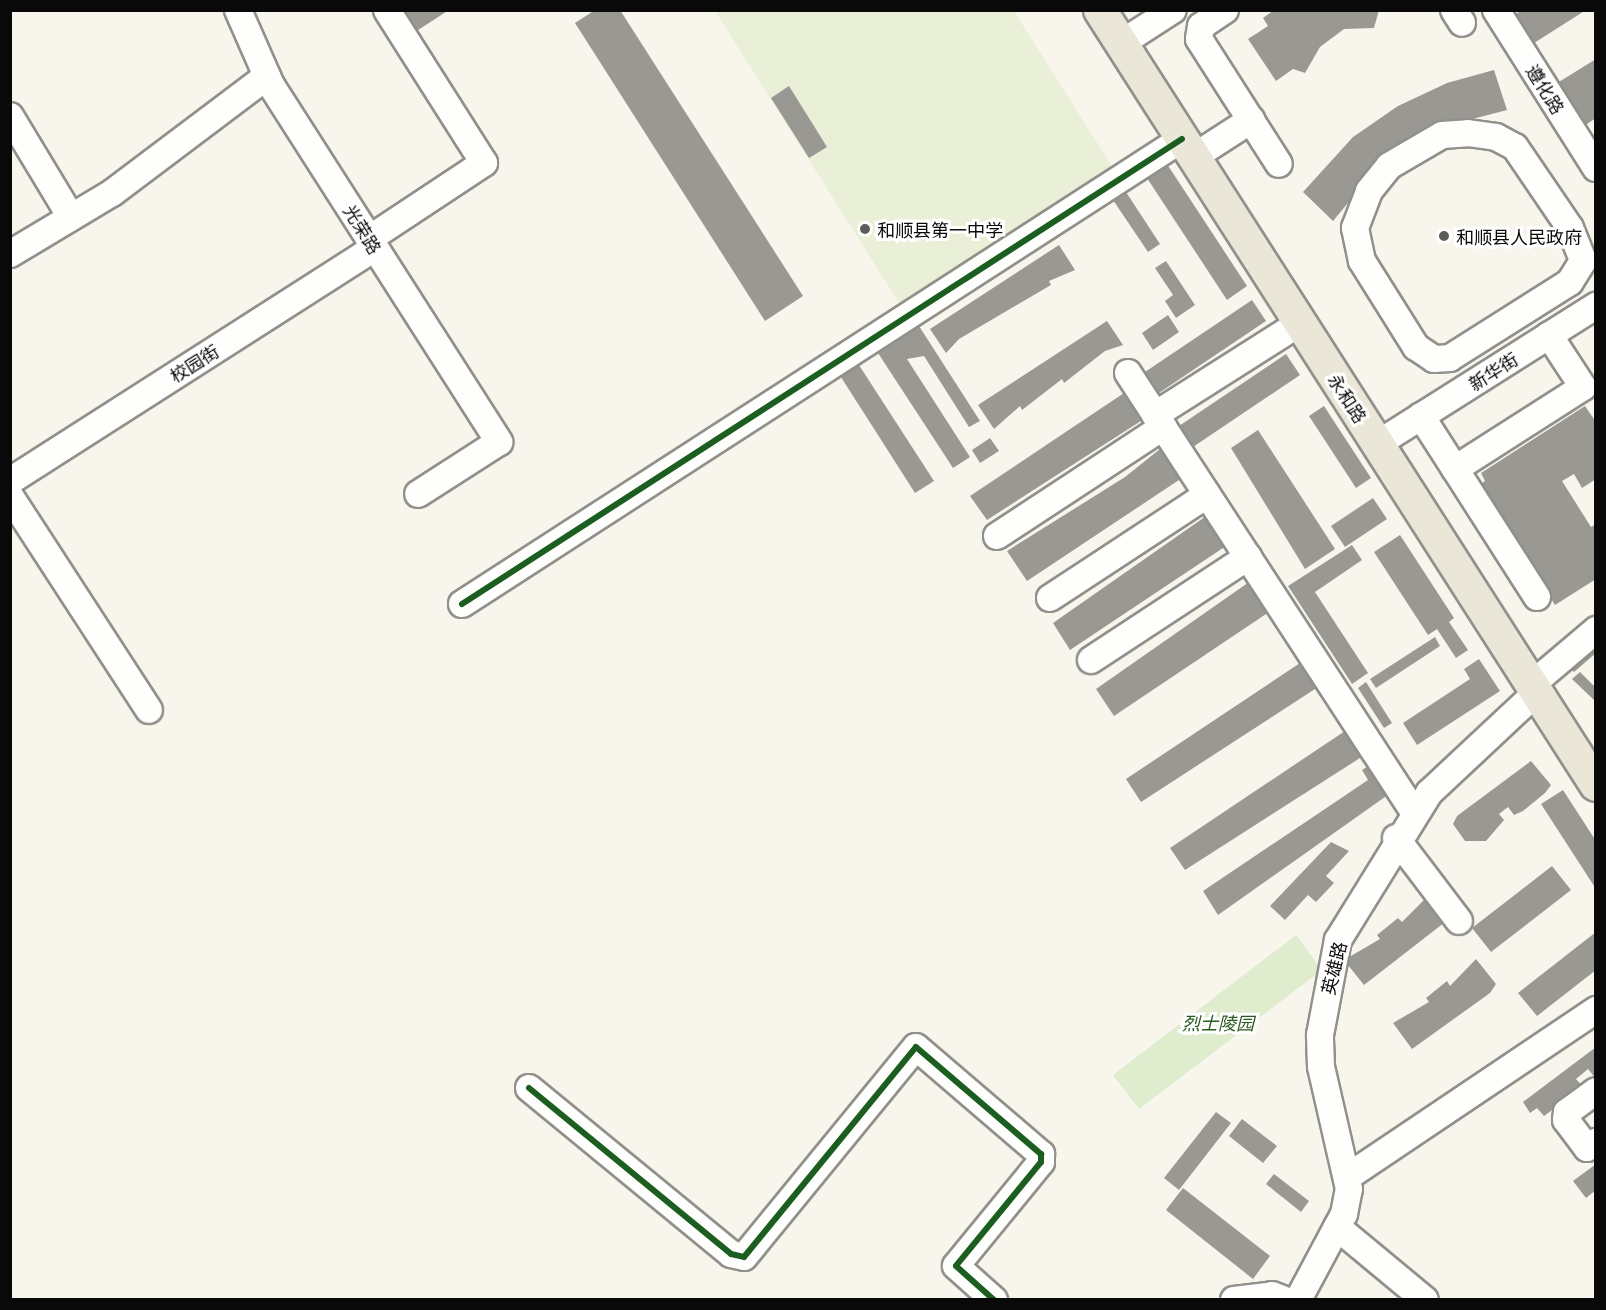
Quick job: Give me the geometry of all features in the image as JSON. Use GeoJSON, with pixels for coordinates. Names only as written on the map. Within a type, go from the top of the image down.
{"type":"FeatureCollection","features":[{"type":"Feature","properties":{"kind":"main road","name":"永和路"},"geometry":{"type":"LineString","coordinates":[[1100,10],[1194,144],[1390,436],[1540,684],[1596,784]]}},
{"type":"Feature","properties":{"kind":"main road","name":"永和路"},"geometry":{"type":"LineString","coordinates":[[1126,23],[1194,144],[1300,323],[1540,684],[1596,757]]}},
{"type":"Feature","properties":{"kind":"street","name":"光荣路"},"geometry":{"type":"LineString","coordinates":[[238,10],[267,76],[499,442],[418,494]]}},
{"type":"Feature","properties":{"kind":"street","name":"校园街"},"geometry":{"type":"LineString","coordinates":[[11,485],[372,244],[484,163],[387,10]]}},
{"type":"Feature","properties":{"kind":"street"},"geometry":{"type":"LineString","coordinates":[[1126,23],[1173,10]]}},
{"type":"Feature","properties":{"kind":"street"},"geometry":{"type":"LineString","coordinates":[[1225,10],[1201,26],[1199,39],[1279,164]]}},
{"type":"Feature","properties":{"kind":"street","name":"遵化路"},"geometry":{"type":"LineString","coordinates":[[1496,10],[1596,168]]}},
{"type":"Feature","properties":{"kind":"street"},"geometry":{"type":"LineString","coordinates":[[10,254],[71,218],[267,76]]}},
{"type":"Feature","properties":{"kind":"street"},"geometry":{"type":"LineString","coordinates":[[10,116],[71,218]]}},
{"type":"Feature","properties":{"kind":"street"},"geometry":{"type":"LineString","coordinates":[[462,604],[1194,144],[1251,120]]}},
{"type":"Feature","properties":{"kind":"street"},"geometry":{"type":"LineString","coordinates":[[1442,135],[1496,137],[1515,147],[1584,254],[1570,282],[1512,319],[1450,358],[1434,359],[1416,347],[1357,250],[1355,228],[1378,178],[1442,135]]}},
{"type":"Feature","properties":{"kind":"street","name":"新华街"},"geometry":{"type":"LineString","coordinates":[[1390,436],[1596,306]]}},
{"type":"Feature","properties":{"kind":"street"},"geometry":{"type":"LineString","coordinates":[[1455,469],[1582,387],[1540,341],[1512,319]]}},
{"type":"Feature","properties":{"kind":"street"},"geometry":{"type":"LineString","coordinates":[[997,536],[1300,323]]}},
{"type":"Feature","properties":{"kind":"street"},"geometry":{"type":"LineString","coordinates":[[1128,373],[1414,812]]}},
{"type":"Feature","properties":{"kind":"street"},"geometry":{"type":"LineString","coordinates":[[1421,416],[1537,597]]}},
{"type":"Feature","properties":{"kind":"street"},"geometry":{"type":"LineString","coordinates":[[11,485],[148,710]]}},
{"type":"Feature","properties":{"kind":"street"},"geometry":{"type":"LineString","coordinates":[[1050,598],[1207,495]]}},
{"type":"Feature","properties":{"kind":"street"},"geometry":{"type":"LineString","coordinates":[[1091,660],[1248,557]]}},
{"type":"Feature","properties":{"kind":"street","name":"英雄路"},"geometry":{"type":"LineString","coordinates":[[1298,1299],[1337,1227],[1348,1176],[1324,1100],[1321,1066],[1329,967],[1338,940],[1396,838],[1414,812],[1450,769],[1596,630]]}},
{"type":"Feature","properties":{"kind":"street"},"geometry":{"type":"LineString","coordinates":[[1396,838],[1459,921]]}},
{"type":"Feature","properties":{"kind":"street"},"geometry":{"type":"LineString","coordinates":[[1348,1176],[1596,1010]]}},
{"type":"Feature","properties":{"kind":"street"},"geometry":{"type":"LineString","coordinates":[[529,1088],[730,1254],[744,1257],[916,1047],[1041,1154],[1041,1162],[956,1266],[994,1299]]}},
{"type":"Feature","properties":{"kind":"street"},"geometry":{"type":"LineString","coordinates":[[1596,1091],[1567,1112],[1566,1120],[1587,1148],[1596,1142]]}},
{"type":"Feature","properties":{"kind":"street"},"geometry":{"type":"LineString","coordinates":[[1337,1227],[1425,1299]]}},
{"type":"Feature","properties":{"kind":"street"},"geometry":{"type":"LineString","coordinates":[[1234,1299],[1272,1295],[1285,1299]]}},
{"type":"Feature","properties":{"kind":"green space"},"geometry":{"type":"Polygon","coordinates":[[[715,11],[1014,11],[1115,171],[901,306],[715,11]]]}},
{"type":"Feature","properties":{"kind":"green space","name":"烈士陵园"},"geometry":{"type":"Polygon","coordinates":[[[1296,935],[1322,970],[1139,1109],[1113,1075],[1296,935]]]}},
{"type":"Feature","properties":{"kind":"building"},"geometry":{"type":"Polygon","coordinates":[[[401,10],[449,10],[415,32],[401,10]]]}},
{"type":"Feature","properties":{"kind":"building"},"geometry":{"type":"Polygon","coordinates":[[[595,10],[620,10],[803,296],[765,321],[575,23],[595,10]]]}},
{"type":"Feature","properties":{"kind":"building"},"geometry":{"type":"Polygon","coordinates":[[[1274,10],[1379,10],[1374,28],[1344,29],[1320,47],[1305,73],[1293,69],[1276,81],[1248,39],[1268,26],[1263,18],[1274,10]]]}},
{"type":"Feature","properties":{"kind":"building"},"geometry":{"type":"Polygon","coordinates":[[[1522,10],[1586,10],[1531,45],[1512,17],[1522,10]]]}},
{"type":"Feature","properties":{"kind":"building"},"geometry":{"type":"Polygon","coordinates":[[[1596,59],[1596,118],[1581,128],[1554,85],[1596,59]]]}},
{"type":"Feature","properties":{"kind":"building"},"geometry":{"type":"Polygon","coordinates":[[[1494,70],[1507,110],[1461,122],[1363,185],[1333,221],[1303,192],[1353,137],[1398,106],[1447,83],[1494,70]]]}},
{"type":"Feature","properties":{"kind":"building"},"geometry":{"type":"Polygon","coordinates":[[[789,86],[827,147],[809,158],[771,98],[789,86]]]}},
{"type":"Feature","properties":{"kind":"building"},"geometry":{"type":"Polygon","coordinates":[[[1165,161],[1247,286],[1227,300],[1145,175],[1165,161]]]}},
{"type":"Feature","properties":{"kind":"building"},"geometry":{"type":"Polygon","coordinates":[[[1124,189],[1160,244],[1148,252],[1111,197],[1124,189]]]}},
{"type":"Feature","properties":{"kind":"building"},"geometry":{"type":"Polygon","coordinates":[[[1059,245],[1075,270],[1049,281],[1051,285],[959,339],[946,353],[930,329],[1059,245]]]}},
{"type":"Feature","properties":{"kind":"building"},"geometry":{"type":"Polygon","coordinates":[[[1166,261],[1195,305],[1176,318],[1165,301],[1173,295],[1155,268],[1166,261]]]}},
{"type":"Feature","properties":{"kind":"building"},"geometry":{"type":"Polygon","coordinates":[[[1252,300],[1266,321],[1153,397],[1139,376],[1252,300]]]}},
{"type":"Feature","properties":{"kind":"building"},"geometry":{"type":"Polygon","coordinates":[[[1168,315],[1179,332],[1153,350],[1142,333],[1168,315]]]}},
{"type":"Feature","properties":{"kind":"building"},"geometry":{"type":"Polygon","coordinates":[[[1107,321],[1123,345],[1105,351],[1064,383],[1062,379],[1022,410],[1020,406],[994,429],[978,405],[1107,321]]]}},
{"type":"Feature","properties":{"kind":"building"},"geometry":{"type":"Polygon","coordinates":[[[919,326],[980,421],[969,427],[924,356],[907,359],[970,457],[953,468],[878,353],[919,326]]]}},
{"type":"Feature","properties":{"kind":"building"},"geometry":{"type":"Polygon","coordinates":[[[1286,354],[1300,375],[1187,451],[1173,430],[1286,354]]]}},
{"type":"Feature","properties":{"kind":"building"},"geometry":{"type":"Polygon","coordinates":[[[857,362],[934,481],[915,493],[839,374],[857,362]]]}},
{"type":"Feature","properties":{"kind":"building"},"geometry":{"type":"Polygon","coordinates":[[[1130,389],[1144,419],[987,520],[970,496],[1130,389]]]}},
{"type":"Feature","properties":{"kind":"building"},"geometry":{"type":"Polygon","coordinates":[[[1324,406],[1371,478],[1356,488],[1309,416],[1324,406]]]}},
{"type":"Feature","properties":{"kind":"building"},"geometry":{"type":"Polygon","coordinates":[[[1585,406],[1596,422],[1596,479],[1582,488],[1574,474],[1562,481],[1591,527],[1596,524],[1596,579],[1555,605],[1479,485],[1485,481],[1481,473],[1585,406]]]}},
{"type":"Feature","properties":{"kind":"building"},"geometry":{"type":"Polygon","coordinates":[[[1258,430],[1335,549],[1305,569],[1231,448],[1258,430]]]}},
{"type":"Feature","properties":{"kind":"building"},"geometry":{"type":"Polygon","coordinates":[[[990,438],[999,451],[980,463],[972,450],[990,438]]]}},
{"type":"Feature","properties":{"kind":"building"},"geometry":{"type":"Polygon","coordinates":[[[1165,445],[1185,476],[1027,581],[1007,551],[1125,477],[1165,445]]]}},
{"type":"Feature","properties":{"kind":"building"},"geometry":{"type":"Polygon","coordinates":[[[1373,498],[1387,519],[1345,547],[1331,526],[1373,498]]]}},
{"type":"Feature","properties":{"kind":"building"},"geometry":{"type":"Polygon","coordinates":[[[1209,514],[1229,544],[1070,650],[1053,623],[1209,514]]]}},
{"type":"Feature","properties":{"kind":"building"},"geometry":{"type":"Polygon","coordinates":[[[1400,535],[1454,618],[1449,622],[1468,650],[1456,658],[1437,629],[1428,635],[1374,552],[1400,535]]]}},
{"type":"Feature","properties":{"kind":"building"},"geometry":{"type":"Polygon","coordinates":[[[1352,545],[1362,560],[1315,592],[1368,673],[1352,684],[1288,586],[1352,545]]]}},
{"type":"Feature","properties":{"kind":"building"},"geometry":{"type":"Polygon","coordinates":[[[1252,580],[1272,610],[1114,716],[1096,689],[1252,580]]]}},
{"type":"Feature","properties":{"kind":"building"},"geometry":{"type":"Polygon","coordinates":[[[1435,637],[1440,646],[1376,688],[1370,679],[1435,637]]]}},
{"type":"Feature","properties":{"kind":"building"},"geometry":{"type":"Polygon","coordinates":[[[1588,643],[1596,653],[1574,672],[1566,663],[1588,643]]]}},
{"type":"Feature","properties":{"kind":"building"},"geometry":{"type":"Polygon","coordinates":[[[1479,659],[1500,691],[1417,745],[1403,723],[1470,679],[1464,669],[1479,659]]]}},
{"type":"Feature","properties":{"kind":"building"},"geometry":{"type":"Polygon","coordinates":[[[1303,661],[1318,683],[1315,689],[1141,802],[1126,779],[1303,661]]]}},
{"type":"Feature","properties":{"kind":"building"},"geometry":{"type":"Polygon","coordinates":[[[1580,672],[1596,688],[1596,702],[1572,679],[1580,672]]]}},
{"type":"Feature","properties":{"kind":"building"},"geometry":{"type":"Polygon","coordinates":[[[1366,682],[1392,723],[1384,728],[1358,688],[1366,682]]]}},
{"type":"Feature","properties":{"kind":"building"},"geometry":{"type":"Polygon","coordinates":[[[1348,729],[1363,751],[1360,758],[1185,870],[1170,848],[1348,729]]]}},
{"type":"Feature","properties":{"kind":"building"},"geometry":{"type":"Polygon","coordinates":[[[1531,761],[1551,785],[1545,793],[1523,811],[1514,815],[1508,807],[1499,814],[1504,820],[1486,841],[1465,841],[1453,824],[1457,816],[1531,761]]]}},
{"type":"Feature","properties":{"kind":"building"},"geometry":{"type":"Polygon","coordinates":[[[1373,763],[1392,792],[1218,915],[1203,891],[1368,780],[1362,770],[1373,763]]]}},
{"type":"Feature","properties":{"kind":"building"},"geometry":{"type":"Polygon","coordinates":[[[1563,790],[1596,841],[1596,889],[1541,804],[1563,790]]]}},
{"type":"Feature","properties":{"kind":"building"},"geometry":{"type":"Polygon","coordinates":[[[1331,842],[1349,851],[1326,876],[1334,883],[1316,902],[1308,895],[1285,920],[1270,906],[1331,842]]]}},
{"type":"Feature","properties":{"kind":"building"},"geometry":{"type":"Polygon","coordinates":[[[1552,866],[1571,890],[1491,952],[1472,928],[1552,866]]]}},
{"type":"Feature","properties":{"kind":"building"},"geometry":{"type":"Polygon","coordinates":[[[1430,894],[1449,919],[1364,985],[1344,960],[1380,939],[1377,935],[1398,918],[1402,922],[1430,894]]]}},
{"type":"Feature","properties":{"kind":"building"},"geometry":{"type":"Polygon","coordinates":[[[1596,932],[1596,970],[1537,1016],[1518,993],[1596,932]]]}},
{"type":"Feature","properties":{"kind":"building"},"geometry":{"type":"Polygon","coordinates":[[[1476,959],[1496,984],[1490,993],[1412,1049],[1393,1023],[1429,1002],[1426,998],[1447,981],[1450,986],[1476,959]]]}},
{"type":"Feature","properties":{"kind":"building"},"geometry":{"type":"Polygon","coordinates":[[[1596,1047],[1596,1079],[1588,1069],[1576,1079],[1583,1087],[1544,1116],[1537,1108],[1530,1113],[1523,1102],[1596,1047]]]}},
{"type":"Feature","properties":{"kind":"building"},"geometry":{"type":"Polygon","coordinates":[[[1216,1112],[1231,1123],[1179,1190],[1164,1178],[1216,1112]]]}},
{"type":"Feature","properties":{"kind":"building"},"geometry":{"type":"Polygon","coordinates":[[[1242,1119],[1277,1146],[1263,1163],[1229,1136],[1242,1119]]]}},
{"type":"Feature","properties":{"kind":"building"},"geometry":{"type":"Polygon","coordinates":[[[1596,1164],[1596,1190],[1586,1198],[1573,1181],[1596,1164]]]}},
{"type":"Feature","properties":{"kind":"building"},"geometry":{"type":"Polygon","coordinates":[[[1274,1174],[1309,1201],[1301,1212],[1266,1184],[1274,1174]]]}},
{"type":"Feature","properties":{"kind":"building"},"geometry":{"type":"Polygon","coordinates":[[[1183,1188],[1270,1256],[1253,1279],[1166,1210],[1183,1188]]]}},
{"type":"Feature","properties":{"kind":"cycle path"},"geometry":{"type":"LineString","coordinates":[[462,604],[1182,139]]}},
{"type":"Feature","properties":{"kind":"cycle path"},"geometry":{"type":"LineString","coordinates":[[529,1088],[731,1254],[744,1257],[916,1047],[1041,1154],[1041,1162],[956,1266],[994,1300]]}},
{"type":"Feature","properties":{"kind":"place","name":"和顺县第一中学"},"geometry":{"type":"Point","coordinates":[865,229]}},
{"type":"Feature","properties":{"kind":"place","name":"和顺县人民政府"},"geometry":{"type":"Point","coordinates":[1444,236]}}]}
